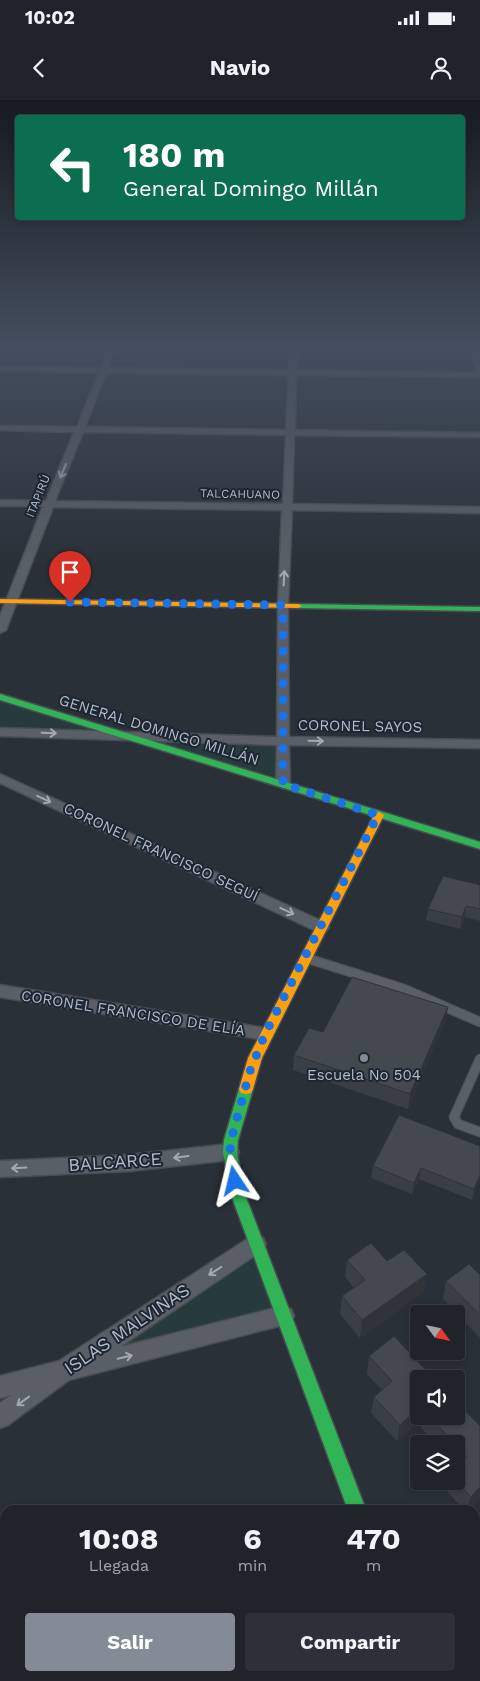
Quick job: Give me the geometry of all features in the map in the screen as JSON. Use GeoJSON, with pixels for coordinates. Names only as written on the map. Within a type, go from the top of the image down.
{"type":"FeatureCollection","features":[{"type":"Feature","properties":{"kind":"street","name":"ITAPIRÚ"},"geometry":{"type":"LineString","coordinates":[[0,630],[6,601],[85,419]]}},
{"type":"Feature","properties":{"kind":"street"},"geometry":{"type":"LineString","coordinates":[[283,784],[283,605],[290,419]]}},
{"type":"Feature","properties":{"kind":"street"},"geometry":{"type":"LineString","coordinates":[[0,428],[480,435]]}},
{"type":"Feature","properties":{"kind":"street","name":"TALCAHUANO"},"geometry":{"type":"LineString","coordinates":[[0,503],[480,510]]}},
{"type":"Feature","properties":{"kind":"street"},"geometry":{"type":"LineString","coordinates":[[6,601],[480,609]]}},
{"type":"Feature","properties":{"kind":"street","name":"GENERAL DOMINGO MILLÁN"},"geometry":{"type":"LineString","coordinates":[[0,697],[480,846]]}},
{"type":"Feature","properties":{"kind":"street","name":"CORONEL SAYOS"},"geometry":{"type":"LineString","coordinates":[[0,732],[480,744]]}},
{"type":"Feature","properties":{"kind":"street","name":"CORONEL FRANCISCO SEGUÍ"},"geometry":{"type":"LineString","coordinates":[[0,778],[321,927]]}},
{"type":"Feature","properties":{"kind":"street"},"geometry":{"type":"LineString","coordinates":[[355,1505],[237,1192],[230,1152],[246,1084],[265,1034],[378,815]]}},
{"type":"Feature","properties":{"kind":"street","name":"CORONEL FRANCISCO DE ELÍA"},"geometry":{"type":"LineString","coordinates":[[0,991],[265,1034]]}},
{"type":"Feature","properties":{"kind":"street","name":"BALCARCE"},"geometry":{"type":"LineString","coordinates":[[0,1169],[129,1163],[230,1152]]}},
{"type":"Feature","properties":{"kind":"street","name":"ISLAS MALVINAS"},"geometry":{"type":"LineString","coordinates":[[0,1417],[61,1373],[256,1244]]}},
{"type":"Feature","properties":{"kind":"street"},"geometry":{"type":"LineString","coordinates":[[0,1387],[283,1316]]}},
{"type":"Feature","properties":{"kind":"lane"},"geometry":{"type":"LineString","coordinates":[[305,957],[404,989],[480,1022]]}},
{"type":"Feature","properties":{"kind":"lane"},"geometry":{"type":"LineString","coordinates":[[480,1059],[454,1117],[458,1124],[480,1132]]}},
{"type":"Feature","properties":{"kind":"green space"},"geometry":{"type":"Polygon","coordinates":[[[0,700],[128,736],[0,729],[0,700]]]}},
{"type":"Feature","properties":{"kind":"green space"},"geometry":{"type":"Polygon","coordinates":[[[128,736],[282,741],[283,784],[128,736]]]}},
{"type":"Feature","properties":{"kind":"green space"},"geometry":{"type":"Polygon","coordinates":[[[256,1244],[283,1316],[61,1373],[256,1244]]]}},
{"type":"Feature","properties":{"kind":"green space"},"geometry":{"type":"Polygon","coordinates":[[[61,1373],[0,1417],[0,1387],[61,1373]]]}},
{"type":"Feature","properties":{"kind":"building"},"geometry":{"type":"Polygon","coordinates":[[[443,876],[480,885],[480,909],[466,906],[462,917],[428,909],[443,876]]]}},
{"type":"Feature","properties":{"kind":"building","name":"Escuela No 504"},"geometry":{"type":"Polygon","coordinates":[[[352,977],[448,1007],[410,1094],[294,1055],[309,1028],[323,1032],[352,977]]]}},
{"type":"Feature","properties":{"kind":"building"},"geometry":{"type":"Polygon","coordinates":[[[399,1115],[480,1146],[480,1175],[474,1189],[421,1168],[414,1183],[373,1166],[399,1115]]]}},
{"type":"Feature","properties":{"kind":"building"},"geometry":{"type":"Polygon","coordinates":[[[371,1243],[387,1261],[404,1250],[427,1274],[362,1320],[342,1296],[365,1280],[347,1260],[371,1243]]]}},
{"type":"Feature","properties":{"kind":"building"},"geometry":{"type":"Polygon","coordinates":[[[469,1264],[480,1275],[480,1315],[446,1281],[469,1264]]]}},
{"type":"Feature","properties":{"kind":"building"},"geometry":{"type":"Polygon","coordinates":[[[394,1336],[410,1353],[410,1360],[416,1360],[426,1370],[410,1370],[410,1416],[400,1425],[374,1397],[392,1381],[369,1356],[394,1336]]]}},
{"type":"Feature","properties":{"kind":"building"},"geometry":{"type":"Polygon","coordinates":[[[465,1410],[480,1426],[480,1487],[471,1497],[464,1490],[465,1459],[467,1457],[465,1455],[465,1435],[447,1435],[437,1425],[465,1425],[465,1410]]]}},
{"type":"Feature","properties":{"kind":"traffic: fast"},"geometry":{"type":"LineString","coordinates":[[298,606],[480,609]]}},
{"type":"Feature","properties":{"kind":"traffic: fast"},"geometry":{"type":"LineString","coordinates":[[0,697],[480,846]]}},
{"type":"Feature","properties":{"kind":"traffic: fast"},"geometry":{"type":"LineString","coordinates":[[246,1089],[231,1140],[230,1152],[237,1192],[355,1505]]}},
{"type":"Feature","properties":{"kind":"traffic: slow"},"geometry":{"type":"LineString","coordinates":[[0,601],[298,606]]}},
{"type":"Feature","properties":{"kind":"traffic: slow"},"geometry":{"type":"LineString","coordinates":[[246,1089],[255,1058],[379,815]]}},
{"type":"Feature","properties":{"kind":"place","name":"Escuela No 504"},"geometry":{"type":"Point","coordinates":[364,1058]}},
{"type":"Feature","properties":{"kind":"route"},"geometry":{"type":"LineString","coordinates":[[70,602],[283,605],[283,784],[378,815],[265,1034],[255,1058],[231,1140],[230,1152],[235,1181]]}}]}
